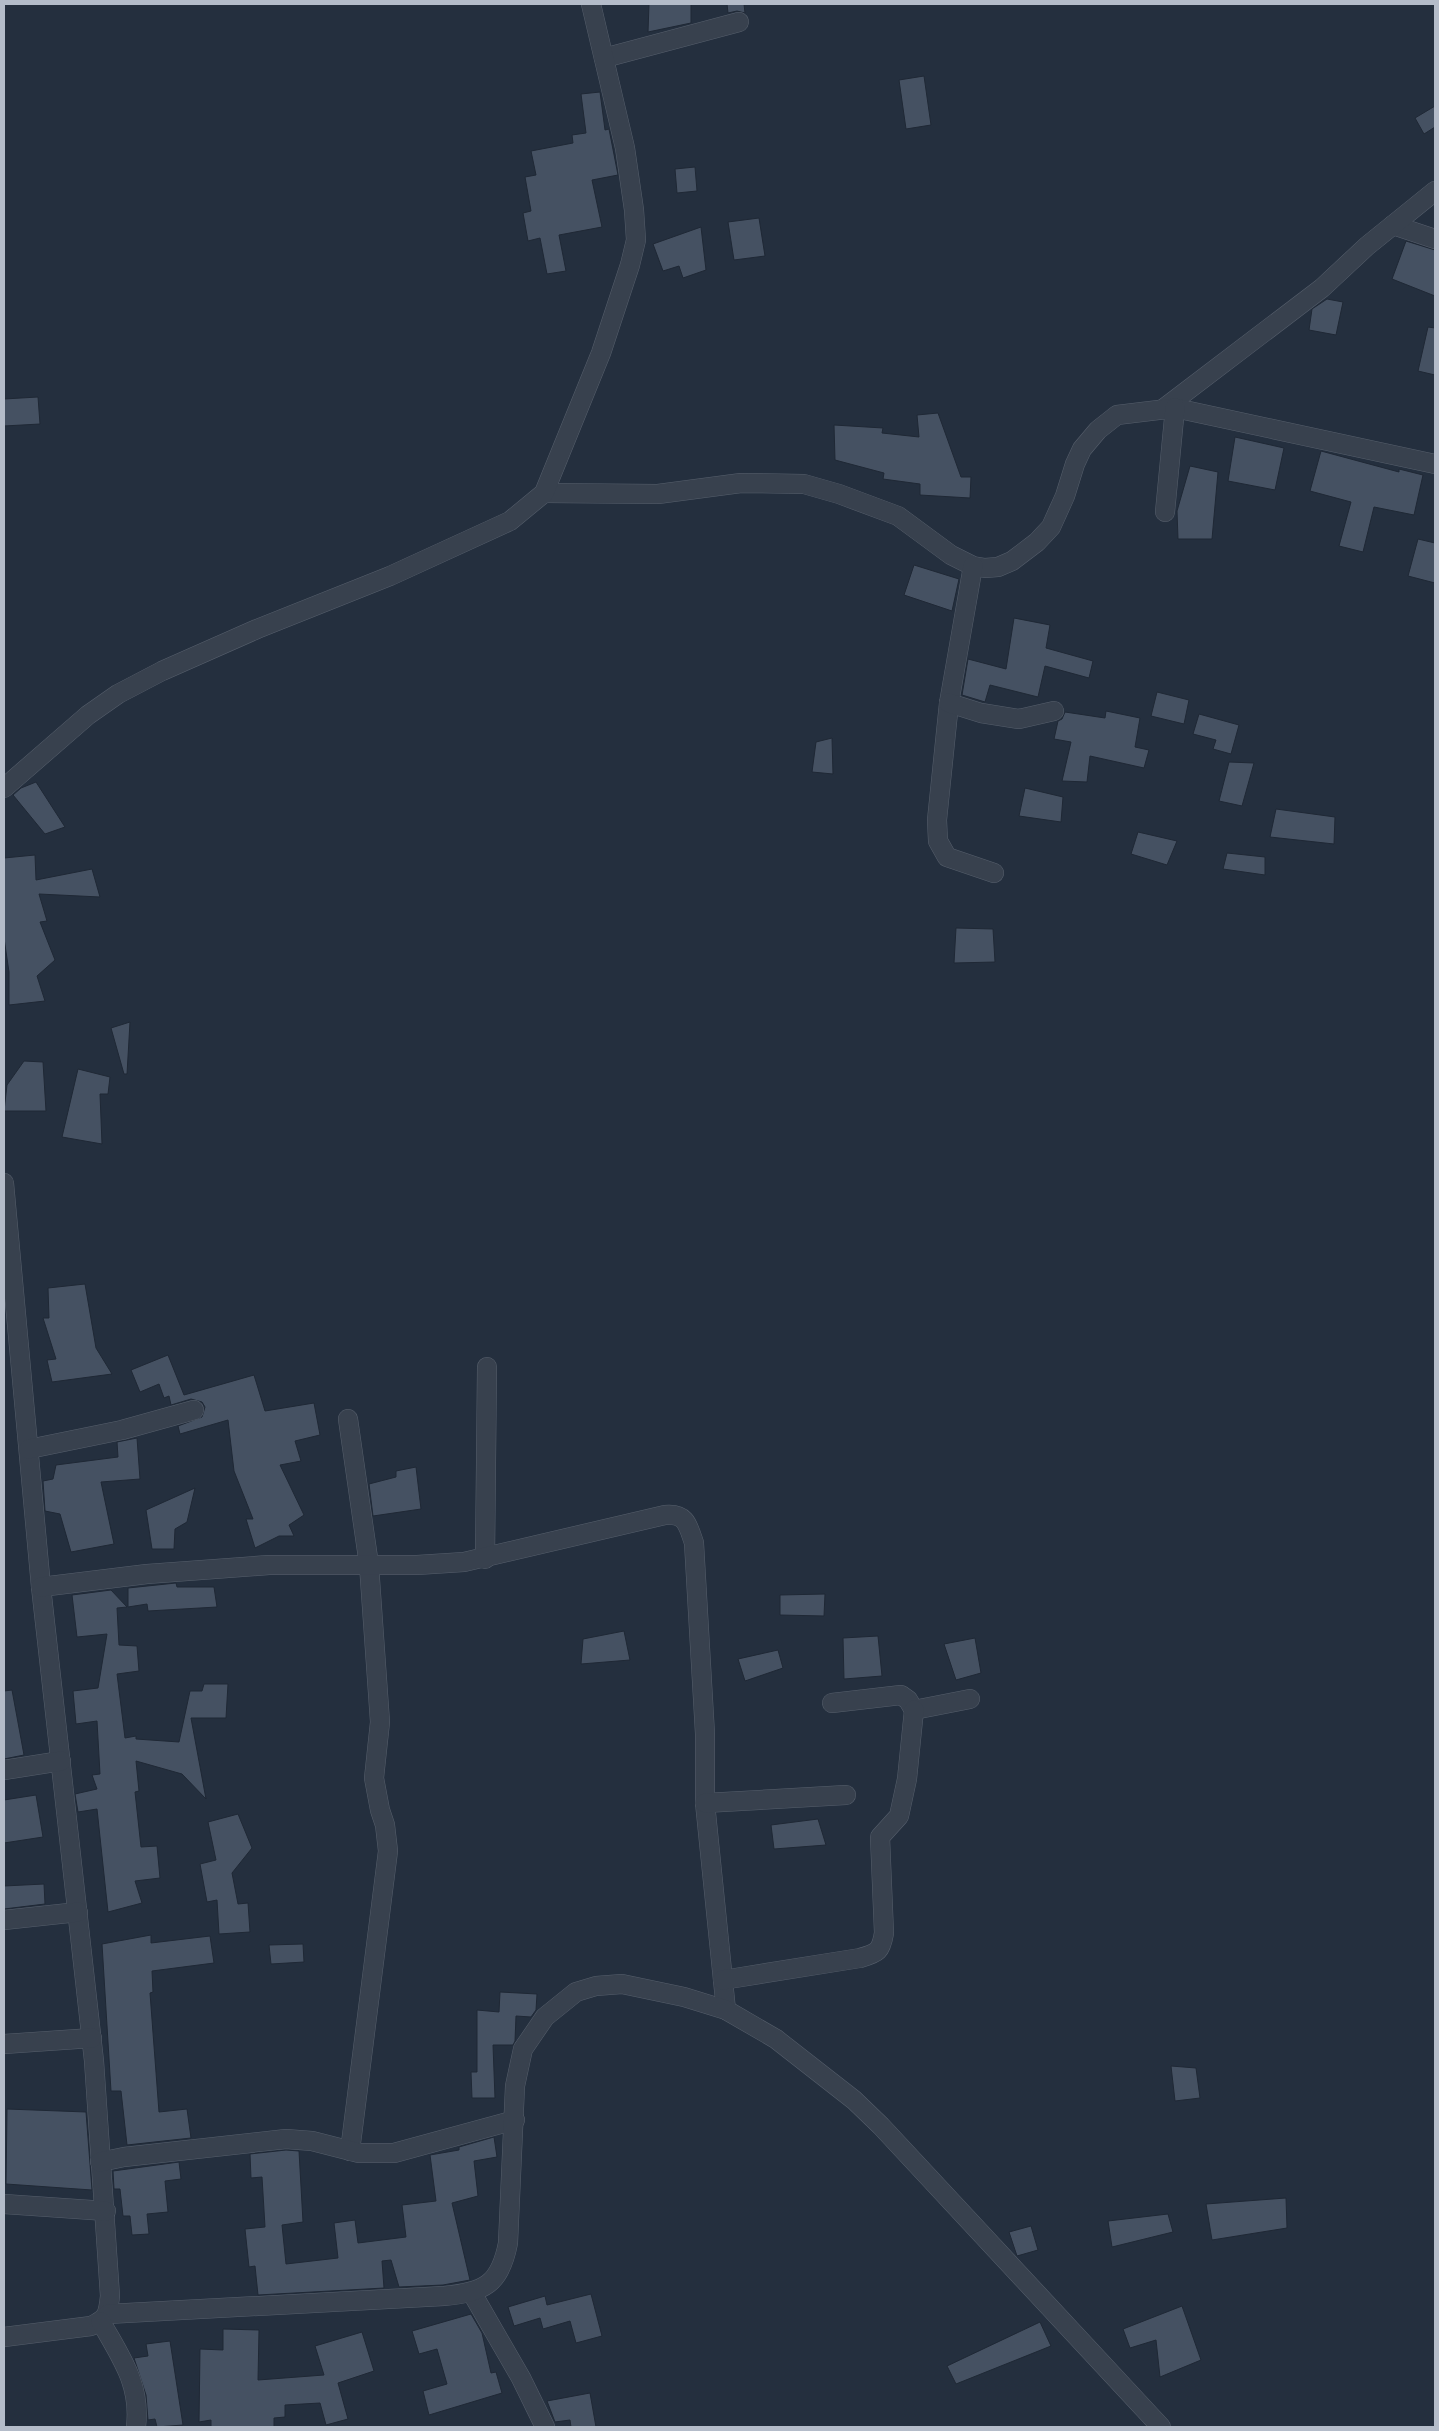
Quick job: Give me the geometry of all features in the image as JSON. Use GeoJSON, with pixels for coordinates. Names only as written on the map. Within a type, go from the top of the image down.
{"type":"FeatureCollection","features":[{"type":"Feature","properties":{"kind":"street"},"geometry":{"type":"LineString","coordinates":[[4,788],[88,715],[118,694],[162,671],[257,629],[390,576],[510,522],[544,493],[600,353],[630,264],[636,240],[634,210],[624,148],[591,4]]}},
{"type":"Feature","properties":{"kind":"street"},"geometry":{"type":"LineString","coordinates":[[604,58],[739,22]]}},
{"type":"Feature","properties":{"kind":"street"},"geometry":{"type":"LineString","coordinates":[[1165,512],[1169,409],[1322,288],[1435,191]]}},
{"type":"Feature","properties":{"kind":"street"},"geometry":{"type":"LineString","coordinates":[[1394,225],[1435,240]]}},
{"type":"Feature","properties":{"kind":"street"},"geometry":{"type":"LineString","coordinates":[[544,493],[658,494],[741,483],[804,484],[839,494],[898,516],[938,546],[973,566],[998,567],[1012,561],[1037,542],[1051,527],[1065,496],[1082,449],[1098,430],[1117,415],[1169,409],[1435,464]]}},
{"type":"Feature","properties":{"kind":"street"},"geometry":{"type":"LineString","coordinates":[[973,566],[949,703],[937,820],[938,841],[947,857],[994,873]]}},
{"type":"Feature","properties":{"kind":"street"},"geometry":{"type":"LineString","coordinates":[[949,703],[981,713],[1020,719],[1054,711]]}},
{"type":"Feature","properties":{"kind":"street"},"geometry":{"type":"LineString","coordinates":[[4,1183],[41,1587],[92,2038],[100,2162],[106,2211],[110,2296],[104,2318],[133,2384],[138,2406],[136,2427]]}},
{"type":"Feature","properties":{"kind":"street"},"geometry":{"type":"LineString","coordinates":[[485,1558],[487,1367]]}},
{"type":"Feature","properties":{"kind":"street"},"geometry":{"type":"LineString","coordinates":[[29,1449],[122,1430],[194,1410]]}},
{"type":"Feature","properties":{"kind":"street"},"geometry":{"type":"LineString","coordinates":[[348,1419],[369,1566],[380,1722],[374,1778],[385,1825],[388,1851],[350,2151]]}},
{"type":"Feature","properties":{"kind":"street"},"geometry":{"type":"LineString","coordinates":[[41,1587],[147,1574],[269,1565],[417,1565],[485,1558],[665,1515],[676,1514],[683,1518],[694,1543],[706,1734],[705,1803],[726,2010]]}},
{"type":"Feature","properties":{"kind":"street"},"geometry":{"type":"LineString","coordinates":[[723,1980],[860,1958],[875,1954],[882,1946],[884,1933],[880,1837],[899,1816],[907,1779],[914,1710],[908,1700],[901,1695],[832,1703]]}},
{"type":"Feature","properties":{"kind":"street"},"geometry":{"type":"LineString","coordinates":[[914,1710],[970,1699]]}},
{"type":"Feature","properties":{"kind":"street"},"geometry":{"type":"LineString","coordinates":[[4,1770],[61,1762]]}},
{"type":"Feature","properties":{"kind":"street"},"geometry":{"type":"LineString","coordinates":[[705,1803],[846,1795]]}},
{"type":"Feature","properties":{"kind":"street"},"geometry":{"type":"LineString","coordinates":[[4,1920],[78,1912]]}},
{"type":"Feature","properties":{"kind":"street"},"geometry":{"type":"LineString","coordinates":[[4,2338],[90,2326],[104,2318],[472,2293],[489,2285],[497,2277],[504,2264],[510,2219],[512,2133],[515,2120],[516,2086],[523,2049],[545,2017],[576,1992],[596,1986],[622,1984],[684,1997],[726,2010],[776,2039],[813,2066],[881,2126],[1161,2427]]}},
{"type":"Feature","properties":{"kind":"street"},"geometry":{"type":"LineString","coordinates":[[4,2044],[92,2038]]}},
{"type":"Feature","properties":{"kind":"street"},"geometry":{"type":"LineString","coordinates":[[100,2162],[124,2157],[286,2139],[312,2141],[350,2151],[394,2153],[515,2120]]}},
{"type":"Feature","properties":{"kind":"street"},"geometry":{"type":"LineString","coordinates":[[4,2204],[106,2211]]}},
{"type":"Feature","properties":{"kind":"street"},"geometry":{"type":"LineString","coordinates":[[472,2293],[545,2427]]}},
{"type":"Feature","properties":{"kind":"building"},"geometry":{"type":"Polygon","coordinates":[[[649,4],[691,4],[691,23],[648,32],[649,4]]]}},
{"type":"Feature","properties":{"kind":"building"},"geometry":{"type":"Polygon","coordinates":[[[727,4],[744,4],[745,13],[737,11],[728,13],[727,4]]]}},
{"type":"Feature","properties":{"kind":"building"},"geometry":{"type":"Polygon","coordinates":[[[924,76],[931,125],[906,129],[899,80],[924,76]]]}},
{"type":"Feature","properties":{"kind":"building"},"geometry":{"type":"Polygon","coordinates":[[[600,92],[605,130],[609,129],[618,175],[592,180],[602,227],[559,235],[566,271],[547,274],[540,238],[528,241],[523,213],[531,211],[525,177],[536,175],[531,151],[573,143],[572,135],[586,133],[581,94],[600,92]]]}},
{"type":"Feature","properties":{"kind":"building"},"geometry":{"type":"Polygon","coordinates":[[[1435,106],[1435,127],[1424,134],[1415,118],[1435,106]]]}},
{"type":"Feature","properties":{"kind":"building"},"geometry":{"type":"Polygon","coordinates":[[[695,167],[697,191],[677,193],[675,169],[695,167]]]}},
{"type":"Feature","properties":{"kind":"building"},"geometry":{"type":"Polygon","coordinates":[[[759,218],[765,256],[734,260],[728,222],[759,218]]]}},
{"type":"Feature","properties":{"kind":"building"},"geometry":{"type":"Polygon","coordinates":[[[701,227],[706,270],[683,278],[679,266],[663,271],[653,244],[701,227]]]}},
{"type":"Feature","properties":{"kind":"building"},"geometry":{"type":"Polygon","coordinates":[[[1406,241],[1435,250],[1435,296],[1392,279],[1406,241]]]}},
{"type":"Feature","properties":{"kind":"building"},"geometry":{"type":"Polygon","coordinates":[[[1327,299],[1343,302],[1336,335],[1309,330],[1312,309],[1327,299]]]}},
{"type":"Feature","properties":{"kind":"building"},"geometry":{"type":"Polygon","coordinates":[[[1428,327],[1435,328],[1435,375],[1418,371],[1428,327]]]}},
{"type":"Feature","properties":{"kind":"building"},"geometry":{"type":"Polygon","coordinates":[[[38,397],[40,424],[4,426],[4,399],[38,397]]]}},
{"type":"Feature","properties":{"kind":"building"},"geometry":{"type":"Polygon","coordinates":[[[938,413],[961,477],[971,477],[970,498],[920,495],[920,484],[883,479],[884,473],[835,460],[834,425],[883,428],[882,433],[919,437],[917,415],[938,413]]]}},
{"type":"Feature","properties":{"kind":"building"},"geometry":{"type":"Polygon","coordinates":[[[1235,437],[1284,448],[1275,490],[1228,481],[1235,437]]]}},
{"type":"Feature","properties":{"kind":"building"},"geometry":{"type":"Polygon","coordinates":[[[1321,451],[1399,472],[1399,469],[1423,475],[1414,515],[1374,507],[1363,552],[1339,546],[1351,502],[1310,491],[1321,451]]]}},
{"type":"Feature","properties":{"kind":"building"},"geometry":{"type":"Polygon","coordinates":[[[1190,466],[1218,472],[1212,539],[1178,539],[1177,511],[1190,466]]]}},
{"type":"Feature","properties":{"kind":"building"},"geometry":{"type":"Polygon","coordinates":[[[1418,539],[1435,543],[1435,583],[1408,576],[1418,539]]]}},
{"type":"Feature","properties":{"kind":"building"},"geometry":{"type":"Polygon","coordinates":[[[914,565],[959,579],[952,611],[904,595],[914,565]]]}},
{"type":"Feature","properties":{"kind":"building"},"geometry":{"type":"Polygon","coordinates":[[[1014,618],[1050,625],[1046,648],[1093,661],[1089,678],[1045,666],[1038,697],[990,685],[985,702],[962,695],[968,659],[1006,669],[1014,618]]]}},
{"type":"Feature","properties":{"kind":"building"},"geometry":{"type":"Polygon","coordinates":[[[1157,692],[1189,700],[1184,724],[1151,716],[1157,692]]]}},
{"type":"Feature","properties":{"kind":"building"},"geometry":{"type":"Polygon","coordinates":[[[1106,711],[1140,718],[1135,747],[1149,750],[1144,768],[1090,756],[1087,782],[1062,781],[1071,742],[1054,739],[1058,721],[1062,719],[1065,712],[1105,718],[1106,711]]]}},
{"type":"Feature","properties":{"kind":"building"},"geometry":{"type":"Polygon","coordinates":[[[1199,714],[1239,725],[1231,754],[1213,749],[1216,740],[1193,734],[1199,714]]]}},
{"type":"Feature","properties":{"kind":"building"},"geometry":{"type":"Polygon","coordinates":[[[832,738],[833,774],[812,772],[816,742],[832,738]]]}},
{"type":"Feature","properties":{"kind":"building"},"geometry":{"type":"Polygon","coordinates":[[[1229,762],[1254,763],[1242,806],[1219,801],[1229,762]]]}},
{"type":"Feature","properties":{"kind":"building"},"geometry":{"type":"Polygon","coordinates":[[[36,782],[65,827],[45,834],[13,795],[21,788],[36,782]]]}},
{"type":"Feature","properties":{"kind":"building"},"geometry":{"type":"Polygon","coordinates":[[[1025,788],[1063,797],[1061,822],[1019,816],[1025,788]]]}},
{"type":"Feature","properties":{"kind":"building"},"geometry":{"type":"Polygon","coordinates":[[[1276,809],[1335,817],[1334,844],[1270,837],[1276,809]]]}},
{"type":"Feature","properties":{"kind":"building"},"geometry":{"type":"Polygon","coordinates":[[[1138,832],[1177,841],[1167,865],[1131,854],[1138,832]]]}},
{"type":"Feature","properties":{"kind":"building"},"geometry":{"type":"Polygon","coordinates":[[[1227,853],[1265,857],[1265,875],[1223,869],[1227,853]]]}},
{"type":"Feature","properties":{"kind":"building"},"geometry":{"type":"Polygon","coordinates":[[[35,855],[36,880],[92,869],[100,897],[39,894],[47,921],[40,922],[55,960],[37,976],[45,1001],[9,1005],[9,972],[4,938],[4,858],[35,855]]]}},
{"type":"Feature","properties":{"kind":"building"},"geometry":{"type":"Polygon","coordinates":[[[956,928],[993,929],[995,962],[954,963],[956,928]]]}},
{"type":"Feature","properties":{"kind":"building"},"geometry":{"type":"Polygon","coordinates":[[[130,1022],[127,1074],[124,1074],[111,1028],[130,1022]]]}},
{"type":"Feature","properties":{"kind":"building"},"geometry":{"type":"Polygon","coordinates":[[[24,1061],[43,1062],[46,1111],[4,1111],[7,1085],[24,1061]]]}},
{"type":"Feature","properties":{"kind":"building"},"geometry":{"type":"Polygon","coordinates":[[[78,1069],[110,1077],[108,1094],[100,1094],[102,1144],[62,1137],[78,1069]]]}},
{"type":"Feature","properties":{"kind":"building"},"geometry":{"type":"Polygon","coordinates":[[[85,1284],[96,1348],[112,1374],[52,1382],[47,1360],[56,1359],[43,1318],[49,1318],[48,1288],[85,1284]]]}},
{"type":"Feature","properties":{"kind":"building"},"geometry":{"type":"Polygon","coordinates":[[[168,1355],[184,1395],[254,1375],[265,1411],[314,1403],[320,1435],[295,1441],[301,1461],[280,1465],[304,1515],[289,1525],[294,1536],[279,1536],[255,1548],[246,1519],[253,1519],[234,1471],[228,1420],[180,1434],[178,1426],[202,1417],[205,1407],[202,1402],[191,1399],[171,1405],[169,1396],[164,1398],[159,1384],[140,1392],[131,1370],[168,1355]]]}},
{"type":"Feature","properties":{"kind":"building"},"geometry":{"type":"Polygon","coordinates":[[[137,1438],[140,1479],[101,1482],[114,1544],[71,1552],[60,1514],[45,1511],[43,1481],[53,1479],[56,1465],[118,1457],[117,1442],[137,1438]]]}},
{"type":"Feature","properties":{"kind":"building"},"geometry":{"type":"Polygon","coordinates":[[[416,1467],[421,1509],[373,1516],[369,1484],[396,1477],[396,1471],[416,1467]]]}},
{"type":"Feature","properties":{"kind":"building"},"geometry":{"type":"Polygon","coordinates":[[[195,1488],[187,1522],[175,1529],[174,1549],[152,1549],[146,1510],[195,1488]]]}},
{"type":"Feature","properties":{"kind":"building"},"geometry":{"type":"Polygon","coordinates":[[[176,1583],[177,1587],[214,1587],[217,1607],[148,1611],[147,1604],[128,1607],[128,1588],[176,1583]]]}},
{"type":"Feature","properties":{"kind":"building"},"geometry":{"type":"Polygon","coordinates":[[[111,1590],[127,1607],[117,1608],[119,1645],[137,1646],[139,1671],[117,1674],[125,1738],[136,1736],[136,1739],[179,1742],[190,1691],[202,1691],[204,1684],[228,1684],[226,1718],[191,1718],[206,1799],[182,1774],[136,1761],[139,1791],[135,1792],[141,1847],[157,1846],[160,1878],[135,1881],[142,1903],[108,1912],[97,1809],[78,1812],[75,1794],[97,1789],[92,1775],[100,1774],[97,1721],[76,1724],[73,1691],[98,1688],[107,1634],[77,1637],[72,1595],[111,1590]]]}},
{"type":"Feature","properties":{"kind":"building"},"geometry":{"type":"Polygon","coordinates":[[[825,1594],[824,1616],[780,1615],[780,1595],[825,1594]]]}},
{"type":"Feature","properties":{"kind":"building"},"geometry":{"type":"Polygon","coordinates":[[[624,1631],[630,1660],[581,1664],[583,1639],[624,1631]]]}},
{"type":"Feature","properties":{"kind":"building"},"geometry":{"type":"Polygon","coordinates":[[[878,1636],[882,1676],[844,1679],[843,1638],[878,1636]]]}},
{"type":"Feature","properties":{"kind":"building"},"geometry":{"type":"Polygon","coordinates":[[[975,1638],[981,1673],[956,1680],[944,1644],[975,1638]]]}},
{"type":"Feature","properties":{"kind":"building"},"geometry":{"type":"Polygon","coordinates":[[[778,1650],[783,1668],[745,1681],[738,1659],[778,1650]]]}},
{"type":"Feature","properties":{"kind":"building"},"geometry":{"type":"Polygon","coordinates":[[[12,1690],[24,1755],[4,1759],[4,1691],[12,1690]]]}},
{"type":"Feature","properties":{"kind":"building"},"geometry":{"type":"Polygon","coordinates":[[[36,1795],[43,1837],[4,1843],[4,1800],[36,1795]]]}},
{"type":"Feature","properties":{"kind":"building"},"geometry":{"type":"Polygon","coordinates":[[[238,1814],[252,1848],[232,1873],[238,1904],[248,1903],[250,1932],[219,1934],[217,1900],[207,1902],[200,1864],[216,1860],[208,1822],[238,1814]]]}},
{"type":"Feature","properties":{"kind":"building"},"geometry":{"type":"Polygon","coordinates":[[[818,1819],[826,1845],[774,1849],[771,1825],[818,1819]]]}},
{"type":"Feature","properties":{"kind":"building"},"geometry":{"type":"Polygon","coordinates":[[[44,1884],[45,1904],[4,1909],[4,1886],[44,1884]]]}},
{"type":"Feature","properties":{"kind":"building"},"geometry":{"type":"Polygon","coordinates":[[[151,1935],[151,1943],[210,1936],[214,1963],[152,1971],[153,1992],[150,1993],[159,2112],[187,2109],[191,2138],[127,2145],[121,2091],[111,2091],[102,1944],[151,1935]]]}},
{"type":"Feature","properties":{"kind":"building"},"geometry":{"type":"Polygon","coordinates":[[[303,1944],[304,1962],[271,1964],[269,1945],[303,1944]]]}},
{"type":"Feature","properties":{"kind":"building"},"geometry":{"type":"Polygon","coordinates":[[[500,1992],[537,1994],[536,2010],[531,2017],[516,2016],[515,2041],[513,2045],[493,2045],[495,2098],[472,2098],[471,2072],[477,2072],[477,2010],[499,2012],[500,1992]]]}},
{"type":"Feature","properties":{"kind":"building"},"geometry":{"type":"Polygon","coordinates":[[[1171,2066],[1196,2068],[1200,2098],[1175,2101],[1171,2066]]]}},
{"type":"Feature","properties":{"kind":"building"},"geometry":{"type":"Polygon","coordinates":[[[7,2109],[86,2112],[92,2190],[6,2184],[7,2109]]]}},
{"type":"Feature","properties":{"kind":"building"},"geometry":{"type":"Polygon","coordinates":[[[494,2137],[497,2157],[474,2161],[478,2196],[452,2203],[470,2280],[443,2285],[399,2287],[391,2260],[382,2261],[384,2288],[258,2295],[255,2266],[249,2267],[245,2229],[265,2227],[262,2177],[251,2178],[250,2154],[286,2150],[299,2151],[303,2222],[282,2225],[286,2264],[338,2258],[334,2223],[355,2220],[358,2243],[406,2237],[402,2205],[436,2201],[430,2155],[459,2150],[459,2147],[494,2137]]]}},
{"type":"Feature","properties":{"kind":"building"},"geometry":{"type":"Polygon","coordinates":[[[179,2162],[181,2179],[165,2181],[168,2212],[147,2214],[149,2234],[132,2235],[130,2216],[123,2216],[120,2189],[114,2189],[113,2171],[179,2162]]]}},
{"type":"Feature","properties":{"kind":"building"},"geometry":{"type":"Polygon","coordinates":[[[1286,2198],[1287,2228],[1212,2240],[1206,2204],[1286,2198]]]}},
{"type":"Feature","properties":{"kind":"building"},"geometry":{"type":"Polygon","coordinates":[[[1168,2214],[1173,2232],[1112,2247],[1108,2221],[1168,2214]]]}},
{"type":"Feature","properties":{"kind":"building"},"geometry":{"type":"Polygon","coordinates":[[[1031,2226],[1038,2250],[1017,2256],[1009,2232],[1031,2226]]]}},
{"type":"Feature","properties":{"kind":"building"},"geometry":{"type":"Polygon","coordinates":[[[591,2294],[602,2336],[576,2343],[570,2321],[543,2329],[540,2318],[514,2326],[508,2307],[545,2296],[547,2305],[591,2294]]]}},
{"type":"Feature","properties":{"kind":"building"},"geometry":{"type":"Polygon","coordinates":[[[1182,2306],[1201,2360],[1160,2377],[1156,2340],[1130,2348],[1123,2329],[1182,2306]]]}},
{"type":"Feature","properties":{"kind":"building"},"geometry":{"type":"Polygon","coordinates":[[[471,2314],[482,2333],[491,2373],[496,2372],[502,2393],[429,2415],[423,2391],[447,2384],[437,2349],[419,2354],[412,2331],[471,2314]]]}},
{"type":"Feature","properties":{"kind":"building"},"geometry":{"type":"Polygon","coordinates":[[[1040,2322],[1051,2346],[956,2384],[947,2366],[1040,2322]]]}},
{"type":"Feature","properties":{"kind":"building"},"geometry":{"type":"Polygon","coordinates":[[[223,2329],[259,2330],[258,2380],[324,2375],[315,2346],[362,2332],[374,2371],[338,2383],[348,2419],[326,2425],[320,2403],[285,2405],[285,2417],[274,2418],[274,2427],[211,2427],[211,2420],[199,2422],[200,2349],[223,2350],[223,2329]]]}},
{"type":"Feature","properties":{"kind":"building"},"geometry":{"type":"Polygon","coordinates":[[[170,2341],[183,2425],[157,2427],[155,2419],[148,2420],[146,2395],[134,2358],[148,2356],[146,2344],[170,2341]]]}},
{"type":"Feature","properties":{"kind":"building"},"geometry":{"type":"Polygon","coordinates":[[[590,2393],[596,2427],[571,2427],[570,2420],[555,2422],[547,2401],[590,2393]]]}}]}
